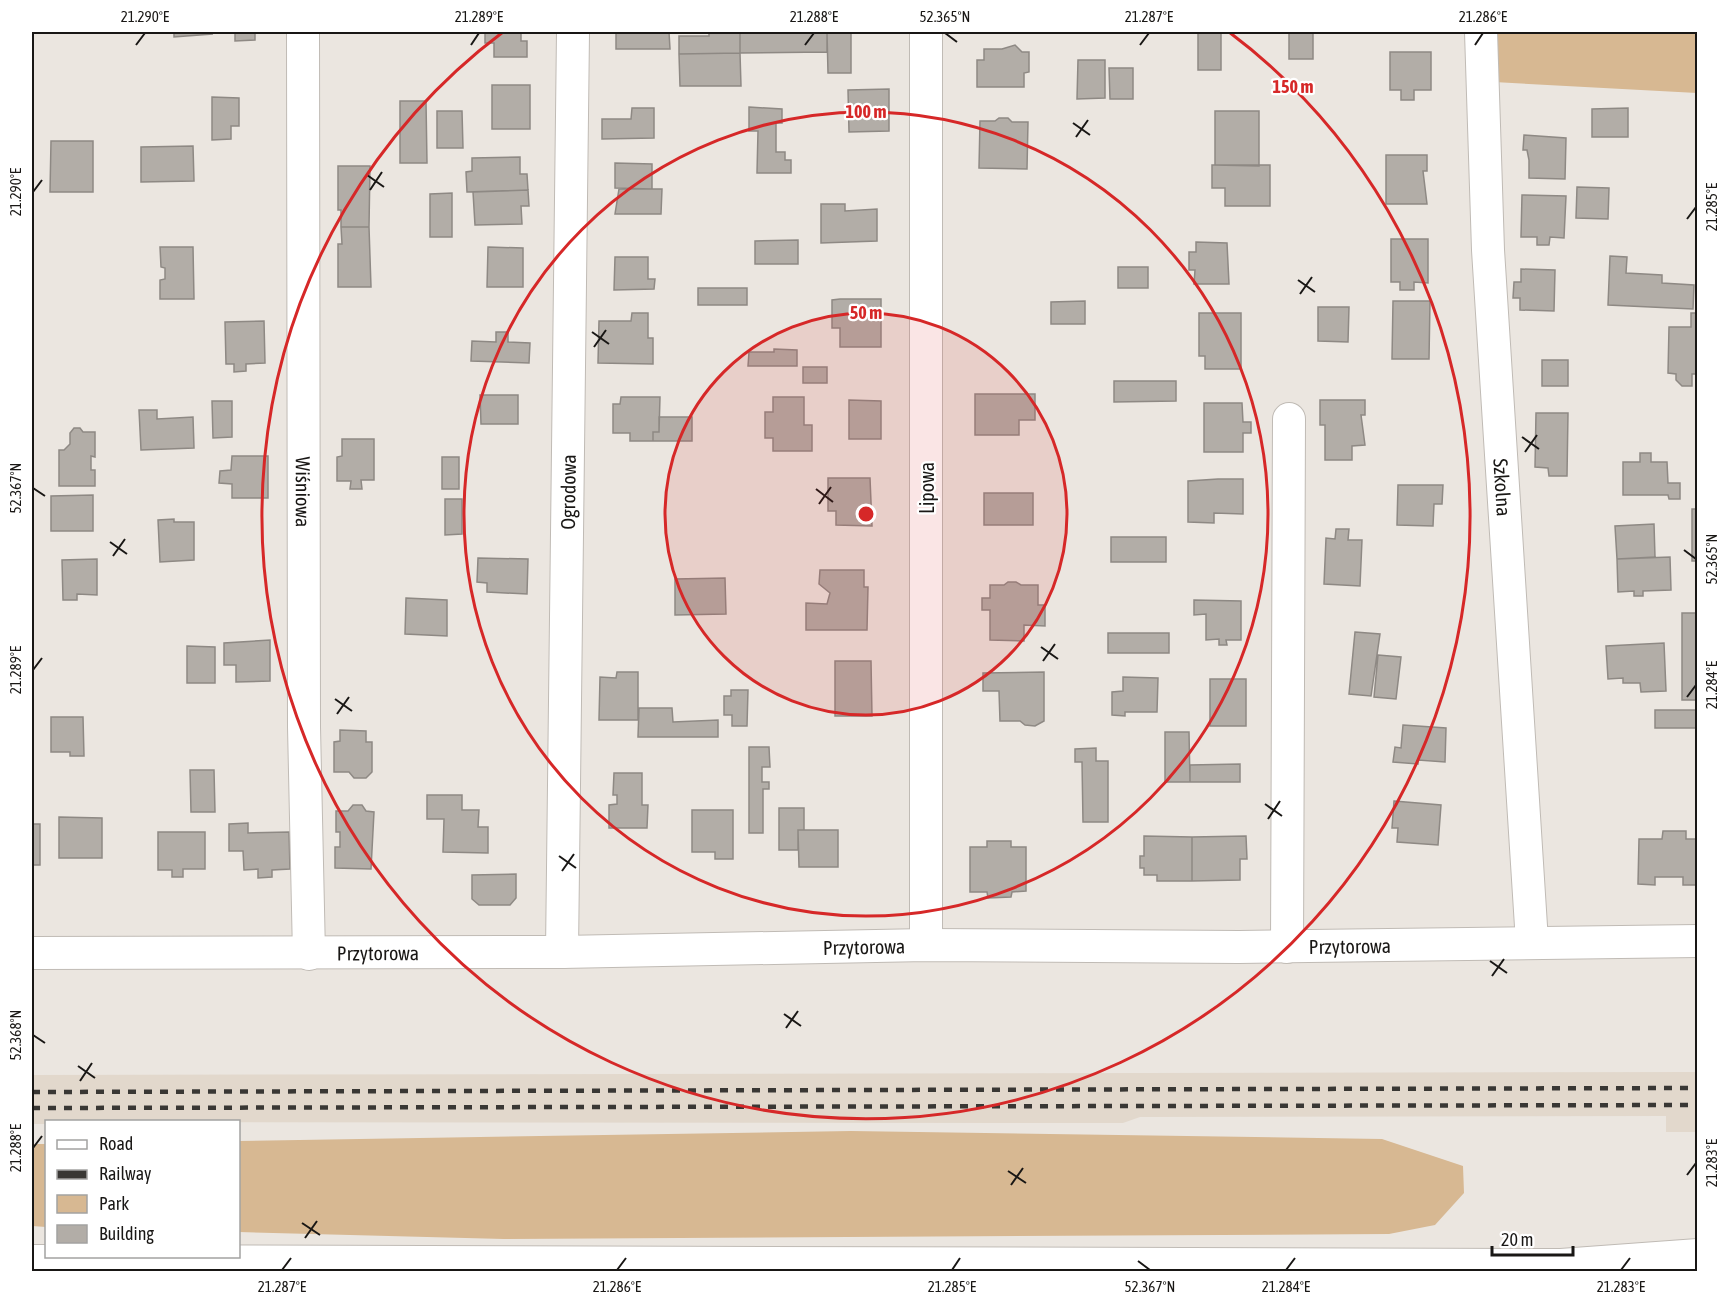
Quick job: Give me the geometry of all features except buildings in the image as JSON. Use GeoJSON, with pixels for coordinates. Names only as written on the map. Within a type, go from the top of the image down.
{"type":"FeatureCollection","features":[{"type":"Feature","properties":{"kind":"street","name":"Wiśniowa"},"geometry":{"type":"LineString","coordinates":[[303,32],[304,703],[309,954]]}},
{"type":"Feature","properties":{"kind":"street","name":"Ogrodowa"},"geometry":{"type":"LineString","coordinates":[[562,952],[573,32]]}},
{"type":"Feature","properties":{"kind":"street","name":"Lipowa"},"geometry":{"type":"LineString","coordinates":[[926,32],[926,945]]}},
{"type":"Feature","properties":{"kind":"street","name":"Szkolna"},"geometry":{"type":"LineString","coordinates":[[1481,32],[1488,250],[1532,942]]}},
{"type":"Feature","properties":{"kind":"street"},"geometry":{"type":"LineString","coordinates":[[1287,947],[1289,419]]}},
{"type":"Feature","properties":{"kind":"street","name":"Przytorowa"},"geometry":{"type":"LineString","coordinates":[[32,953],[562,952],[926,945],[1287,947],[1698,941]]}},
{"type":"Feature","properties":{"kind":"street"},"geometry":{"type":"LineString","coordinates":[[32,1261],[137,1267],[424,1268],[1561,1265],[1687,1261]]}},
{"type":"Feature","properties":{"kind":"shaded area"},"geometry":{"type":"Polygon","coordinates":[[[1697,1072],[1697,1132],[1666,1132],[1666,1116],[1140,1117],[1123,1123],[45,1120],[45,1124],[32,1124],[32,1075],[1697,1072]]]}},
{"type":"Feature","properties":{"kind":"green space"},"geometry":{"type":"Polygon","coordinates":[[[1495,32],[1697,32],[1697,93],[1494,82],[1495,32]]]}},
{"type":"Feature","properties":{"kind":"green space"},"geometry":{"type":"Polygon","coordinates":[[[851,1131],[1382,1139],[1463,1166],[1464,1193],[1435,1225],[1389,1234],[504,1239],[240,1232],[240,1141],[851,1131]]]}},
{"type":"Feature","properties":{"kind":"green space"},"geometry":{"type":"Polygon","coordinates":[[[32,1144],[45,1144],[45,1227],[32,1226],[32,1144]]]}},
{"type":"Feature","properties":{"kind":"railway"},"geometry":{"type":"LineString","coordinates":[[32,1092],[1698,1088]]}},
{"type":"Feature","properties":{"kind":"railway"},"geometry":{"type":"LineString","coordinates":[[32,1108],[1698,1105]]}}]}
